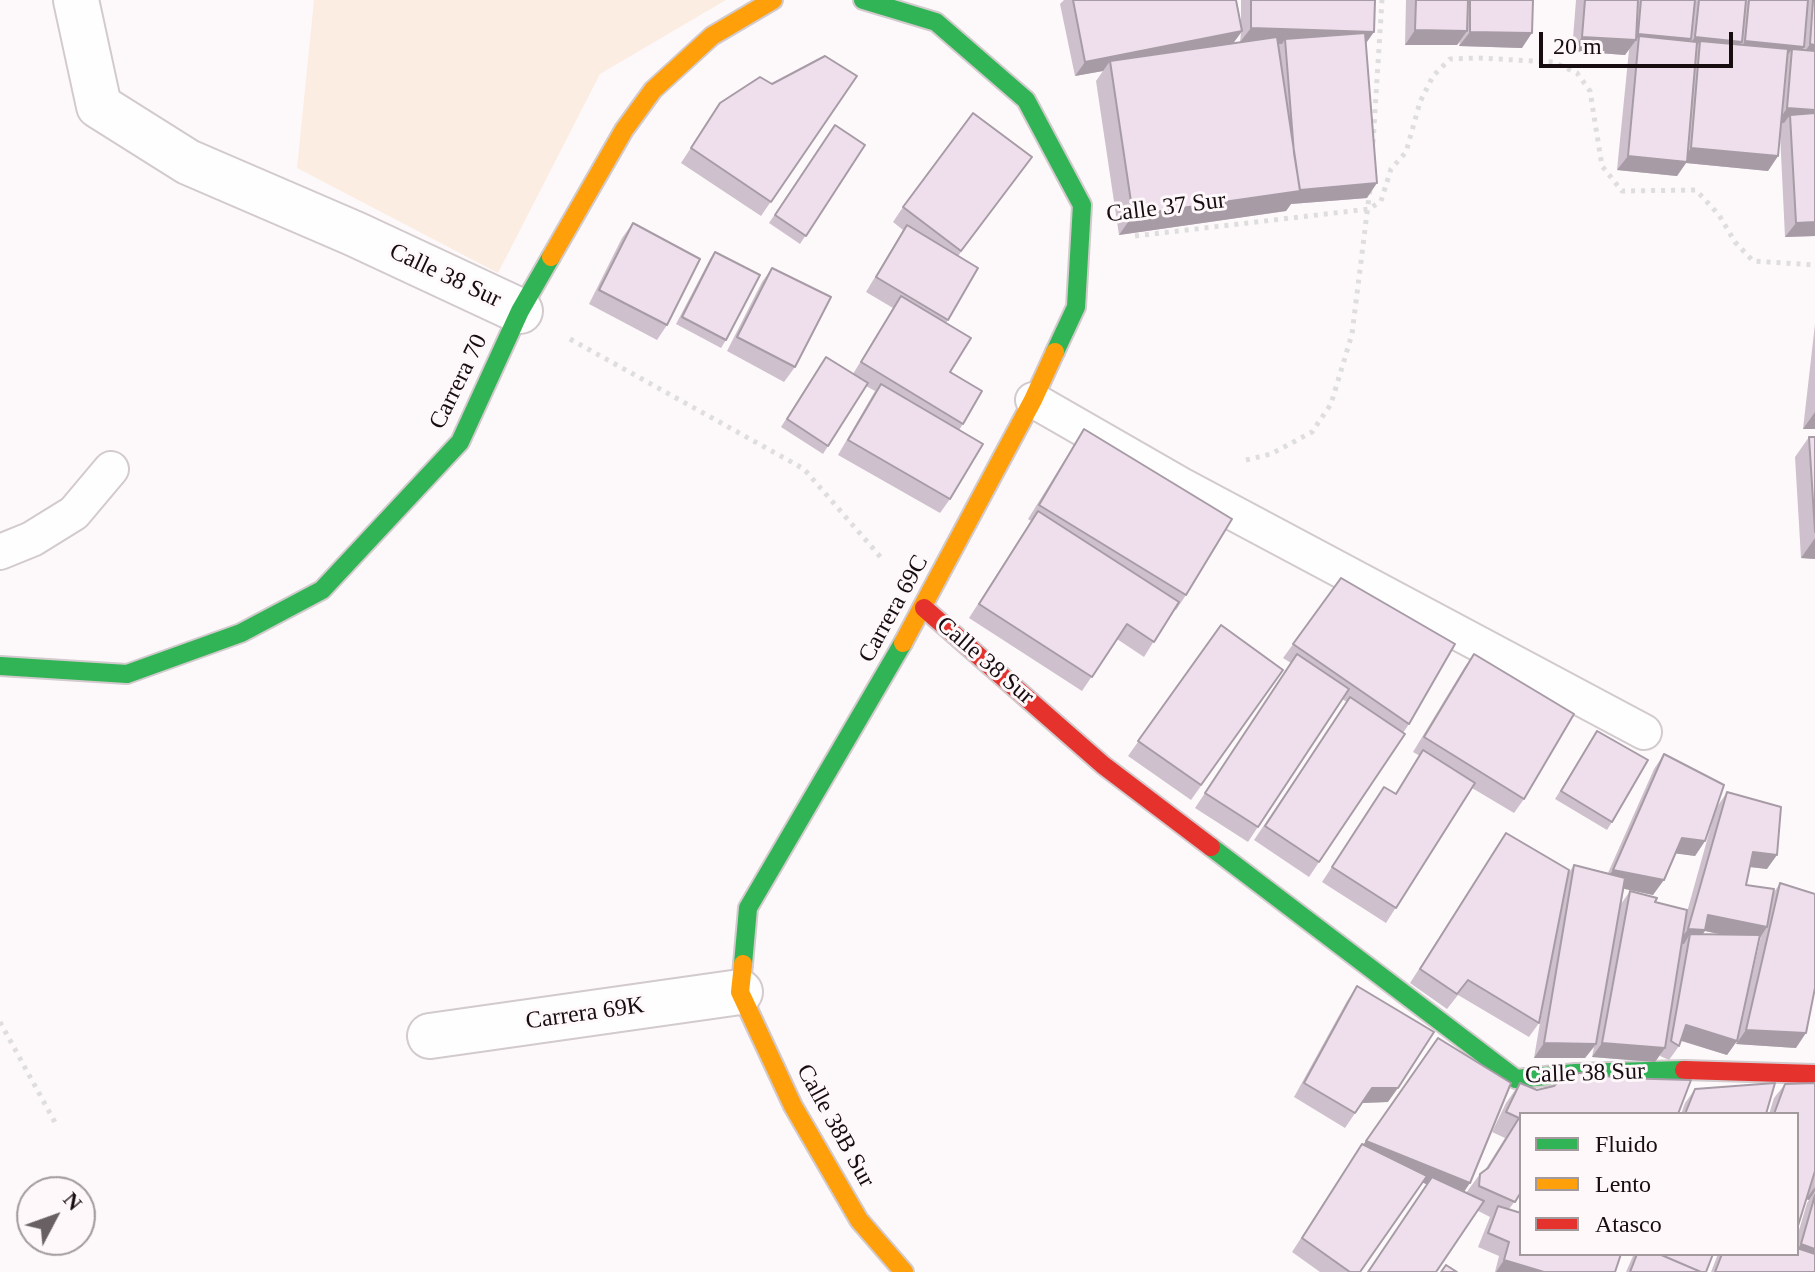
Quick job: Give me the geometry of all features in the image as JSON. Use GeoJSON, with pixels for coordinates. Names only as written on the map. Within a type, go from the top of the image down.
{"type":"FeatureCollection","features":[{"type":"Feature","properties":{"kind":"main road","name":"Carrera 70"},"geometry":{"type":"LineString","coordinates":[[0,666],[127,674],[241,633],[322,590],[460,442],[520,311],[624,130],[653,90],[712,36],[773,0]]}},
{"type":"Feature","properties":{"kind":"main road","name":"Calle 37 Sur"},"geometry":{"type":"LineString","coordinates":[[863,0],[936,22],[1026,100],[1082,205],[1079,243]]}},
{"type":"Feature","properties":{"kind":"main road","name":"Carrera 69C"},"geometry":{"type":"LineString","coordinates":[[740,992],[748,908],[924,608],[1033,400],[1076,307],[1079,243]]}},
{"type":"Feature","properties":{"kind":"main road","name":"Calle 38 Sur"},"geometry":{"type":"LineString","coordinates":[[924,608],[1103,765],[1516,1079],[1575,1073],[1698,1070],[1815,1074]]}},
{"type":"Feature","properties":{"kind":"main road","name":"Calle 38B Sur"},"geometry":{"type":"LineString","coordinates":[[740,992],[793,1106],[859,1220],[904,1272]]}},
{"type":"Feature","properties":{"kind":"street","name":"Calle 38 Sur"},"geometry":{"type":"LineString","coordinates":[[76,0],[99,106],[188,162],[355,234],[520,311]]}},
{"type":"Feature","properties":{"kind":"street","name":"Carrera 69K"},"geometry":{"type":"LineString","coordinates":[[430,1036],[740,992]]}},
{"type":"Feature","properties":{"kind":"lane"},"geometry":{"type":"LineString","coordinates":[[1033,400],[1181,485],[1644,732]]}},
{"type":"Feature","properties":{"kind":"lane"},"geometry":{"type":"LineString","coordinates":[[0,552],[32,539],[74,513],[111,469]]}},
{"type":"Feature","properties":{"kind":"path"},"geometry":{"type":"LineString","coordinates":[[1373,148],[1382,0]]}},
{"type":"Feature","properties":{"kind":"path"},"geometry":{"type":"LineString","coordinates":[[1369,209],[1381,201],[1391,169],[1406,152],[1420,102],[1433,76],[1450,59],[1553,62],[1577,73],[1590,91],[1602,166],[1622,191],[1696,190],[1753,261],[1815,265]]}},
{"type":"Feature","properties":{"kind":"path"},"geometry":{"type":"LineString","coordinates":[[1181,485],[1223,466],[1271,454],[1312,432],[1331,404],[1352,334],[1371,176]]}},
{"type":"Feature","properties":{"kind":"path","name":"Calle 37 Sur"},"geometry":{"type":"LineString","coordinates":[[1079,243],[1369,209]]}},
{"type":"Feature","properties":{"kind":"path","name":"Calle 38 Sur"},"geometry":{"type":"LineString","coordinates":[[520,311],[804,469],[924,608]]}},
{"type":"Feature","properties":{"kind":"path"},"geometry":{"type":"LineString","coordinates":[[0,1022],[57,1126]]}},
{"type":"Feature","properties":{"kind":"shaded area"},"geometry":{"type":"Polygon","coordinates":[[[314,0],[726,0],[600,74],[498,273],[297,168],[314,0]]]}},
{"type":"Feature","properties":{"kind":"building"},"geometry":{"type":"Polygon","coordinates":[[[1073,0],[1236,0],[1242,31],[1085,62],[1073,0]]]}},
{"type":"Feature","properties":{"kind":"building"},"geometry":{"type":"Polygon","coordinates":[[[1251,0],[1375,0],[1374,32],[1251,28],[1251,0]]]}},
{"type":"Feature","properties":{"kind":"building"},"geometry":{"type":"Polygon","coordinates":[[[1416,0],[1468,0],[1467,31],[1415,30],[1416,0]]]}},
{"type":"Feature","properties":{"kind":"building"},"geometry":{"type":"Polygon","coordinates":[[[1470,0],[1533,0],[1532,33],[1470,32],[1470,0]]]}},
{"type":"Feature","properties":{"kind":"building"},"geometry":{"type":"Polygon","coordinates":[[[1585,0],[1638,0],[1636,40],[1582,37],[1585,0]]]}},
{"type":"Feature","properties":{"kind":"building"},"geometry":{"type":"Polygon","coordinates":[[[1641,0],[1695,0],[1691,39],[1638,34],[1641,0]]]}},
{"type":"Feature","properties":{"kind":"building"},"geometry":{"type":"Polygon","coordinates":[[[1699,0],[1746,0],[1742,42],[1695,37],[1699,0]]]}},
{"type":"Feature","properties":{"kind":"building"},"geometry":{"type":"Polygon","coordinates":[[[1749,0],[1808,0],[1804,47],[1745,41],[1749,0]]]}},
{"type":"Feature","properties":{"kind":"building"},"geometry":{"type":"Polygon","coordinates":[[[1815,0],[1815,45],[1810,44],[1815,0]]]}},
{"type":"Feature","properties":{"kind":"building"},"geometry":{"type":"Polygon","coordinates":[[[1365,33],[1377,183],[1300,190],[1285,39],[1365,33]]]}},
{"type":"Feature","properties":{"kind":"building"},"geometry":{"type":"Polygon","coordinates":[[[1639,36],[1697,42],[1687,162],[1628,156],[1639,36]]]}},
{"type":"Feature","properties":{"kind":"building"},"geometry":{"type":"Polygon","coordinates":[[[1277,37],[1300,191],[1133,215],[1110,61],[1277,37]]]}},
{"type":"Feature","properties":{"kind":"building"},"geometry":{"type":"Polygon","coordinates":[[[1700,41],[1788,49],[1778,156],[1691,148],[1700,41]]]}},
{"type":"Feature","properties":{"kind":"building"},"geometry":{"type":"Polygon","coordinates":[[[1792,49],[1815,51],[1815,110],[1787,108],[1792,49]]]}},
{"type":"Feature","properties":{"kind":"building"},"geometry":{"type":"Polygon","coordinates":[[[825,56],[857,76],[771,202],[691,148],[720,103],[760,77],[772,84],[825,56]]]}},
{"type":"Feature","properties":{"kind":"building"},"geometry":{"type":"Polygon","coordinates":[[[973,113],[1032,157],[961,251],[903,207],[973,113]]]}},
{"type":"Feature","properties":{"kind":"building"},"geometry":{"type":"Polygon","coordinates":[[[1815,113],[1815,222],[1796,223],[1790,115],[1815,113]]]}},
{"type":"Feature","properties":{"kind":"building"},"geometry":{"type":"Polygon","coordinates":[[[835,125],[865,145],[806,236],[775,215],[835,125]]]}},
{"type":"Feature","properties":{"kind":"building"},"geometry":{"type":"Polygon","coordinates":[[[633,223],[700,259],[667,325],[599,290],[633,223]]]}},
{"type":"Feature","properties":{"kind":"building"},"geometry":{"type":"Polygon","coordinates":[[[907,225],[978,268],[948,320],[876,277],[907,225]]]}},
{"type":"Feature","properties":{"kind":"building"},"geometry":{"type":"Polygon","coordinates":[[[715,252],[760,275],[726,340],[682,317],[715,252]]]}},
{"type":"Feature","properties":{"kind":"building"},"geometry":{"type":"Polygon","coordinates":[[[772,268],[831,297],[795,367],[737,337],[772,268]]]}},
{"type":"Feature","properties":{"kind":"building"},"geometry":{"type":"Polygon","coordinates":[[[901,296],[971,338],[950,372],[982,391],[963,424],[861,362],[901,296]]]}},
{"type":"Feature","properties":{"kind":"building"},"geometry":{"type":"Polygon","coordinates":[[[826,357],[868,383],[828,446],[787,419],[826,357]]]}},
{"type":"Feature","properties":{"kind":"building"},"geometry":{"type":"Polygon","coordinates":[[[881,384],[983,444],[950,499],[848,440],[881,384]]]}},
{"type":"Feature","properties":{"kind":"building"},"geometry":{"type":"Polygon","coordinates":[[[1084,429],[1232,519],[1186,595],[1039,505],[1084,429]]]}},
{"type":"Feature","properties":{"kind":"building"},"geometry":{"type":"Polygon","coordinates":[[[1809,437],[1815,437],[1815,532],[1809,437]]]}},
{"type":"Feature","properties":{"kind":"building"},"geometry":{"type":"Polygon","coordinates":[[[1038,511],[1179,602],[1154,642],[1127,624],[1092,677],[979,604],[1038,511]]]}},
{"type":"Feature","properties":{"kind":"building"},"geometry":{"type":"Polygon","coordinates":[[[1341,578],[1455,644],[1409,724],[1293,644],[1341,578]]]}},
{"type":"Feature","properties":{"kind":"building"},"geometry":{"type":"Polygon","coordinates":[[[1221,625],[1283,670],[1201,785],[1138,741],[1221,625]]]}},
{"type":"Feature","properties":{"kind":"building"},"geometry":{"type":"Polygon","coordinates":[[[1297,654],[1349,689],[1258,827],[1205,793],[1297,654]]]}},
{"type":"Feature","properties":{"kind":"building"},"geometry":{"type":"Polygon","coordinates":[[[1474,654],[1574,714],[1524,799],[1424,737],[1474,654]]]}},
{"type":"Feature","properties":{"kind":"building"},"geometry":{"type":"Polygon","coordinates":[[[1350,697],[1405,734],[1319,862],[1265,826],[1350,697]]]}},
{"type":"Feature","properties":{"kind":"building"},"geometry":{"type":"Polygon","coordinates":[[[1597,731],[1648,760],[1612,822],[1561,791],[1597,731]]]}},
{"type":"Feature","properties":{"kind":"building"},"geometry":{"type":"Polygon","coordinates":[[[1423,750],[1475,783],[1396,908],[1332,867],[1384,787],[1396,794],[1423,750]]]}},
{"type":"Feature","properties":{"kind":"building"},"geometry":{"type":"Polygon","coordinates":[[[1664,754],[1724,785],[1705,841],[1682,838],[1664,880],[1613,870],[1664,754]]]}},
{"type":"Feature","properties":{"kind":"building"},"geometry":{"type":"Polygon","coordinates":[[[1727,792],[1781,807],[1777,855],[1753,852],[1746,885],[1774,889],[1767,927],[1708,915],[1705,930],[1688,929],[1727,792]]]}},
{"type":"Feature","properties":{"kind":"building"},"geometry":{"type":"Polygon","coordinates":[[[1506,833],[1569,870],[1539,1023],[1468,980],[1457,994],[1420,969],[1506,833]]]}},
{"type":"Feature","properties":{"kind":"building"},"geometry":{"type":"Polygon","coordinates":[[[1574,865],[1625,878],[1596,1044],[1544,1043],[1574,865]]]}},
{"type":"Feature","properties":{"kind":"building"},"geometry":{"type":"Polygon","coordinates":[[[1780,883],[1815,894],[1815,988],[1806,1033],[1746,1030],[1780,883]]]}},
{"type":"Feature","properties":{"kind":"building"},"geometry":{"type":"Polygon","coordinates":[[[1630,891],[1657,898],[1655,902],[1687,910],[1665,1048],[1602,1043],[1630,891]]]}},
{"type":"Feature","properties":{"kind":"building"},"geometry":{"type":"Polygon","coordinates":[[[1690,934],[1760,935],[1737,1041],[1686,1025],[1679,1046],[1671,1041],[1690,934]]]}},
{"type":"Feature","properties":{"kind":"building"},"geometry":{"type":"Polygon","coordinates":[[[1357,986],[1434,1032],[1398,1088],[1372,1088],[1355,1113],[1304,1083],[1357,986]]]}},
{"type":"Feature","properties":{"kind":"building"},"geometry":{"type":"Polygon","coordinates":[[[1438,1038],[1511,1083],[1470,1183],[1366,1141],[1438,1038]]]}},
{"type":"Feature","properties":{"kind":"building"},"geometry":{"type":"Polygon","coordinates":[[[1585,1072],[1617,1078],[1691,1080],[1679,1112],[1519,1112],[1519,1118],[1506,1112],[1520,1083],[1537,1090],[1554,1086],[1564,1076],[1585,1072]]]}},
{"type":"Feature","properties":{"kind":"building"},"geometry":{"type":"Polygon","coordinates":[[[1775,1083],[1767,1112],[1686,1112],[1695,1089],[1775,1083]]]}},
{"type":"Feature","properties":{"kind":"building"},"geometry":{"type":"Polygon","coordinates":[[[1815,1083],[1815,1171],[1799,1223],[1799,1112],[1775,1112],[1785,1084],[1815,1083]]]}},
{"type":"Feature","properties":{"kind":"building"},"geometry":{"type":"Polygon","coordinates":[[[1519,1118],[1519,1195],[1515,1202],[1479,1186],[1480,1174],[1488,1168],[1519,1118]]]}},
{"type":"Feature","properties":{"kind":"building"},"geometry":{"type":"Polygon","coordinates":[[[1362,1144],[1427,1176],[1360,1272],[1350,1272],[1302,1238],[1362,1144]]]}},
{"type":"Feature","properties":{"kind":"building"},"geometry":{"type":"Polygon","coordinates":[[[1432,1177],[1484,1201],[1436,1272],[1368,1272],[1432,1177]]]}},
{"type":"Feature","properties":{"kind":"building"},"geometry":{"type":"Polygon","coordinates":[[[1815,1195],[1815,1249],[1801,1244],[1815,1195]]]}},
{"type":"Feature","properties":{"kind":"building"},"geometry":{"type":"Polygon","coordinates":[[[1498,1206],[1519,1212],[1519,1256],[1620,1256],[1615,1272],[1544,1272],[1504,1260],[1509,1242],[1488,1233],[1498,1206]]]}},
{"type":"Feature","properties":{"kind":"building"},"geometry":{"type":"Polygon","coordinates":[[[1799,1249],[1815,1254],[1815,1272],[1715,1272],[1721,1256],[1799,1256],[1799,1249]]]}},
{"type":"Feature","properties":{"kind":"building"},"geometry":{"type":"Polygon","coordinates":[[[1636,1256],[1664,1256],[1701,1272],[1630,1272],[1636,1256]]]}},
{"type":"Feature","properties":{"kind":"building"},"geometry":{"type":"Polygon","coordinates":[[[1664,1256],[1712,1256],[1706,1272],[1664,1256]]]}},
{"type":"Feature","properties":{"kind":"building"},"geometry":{"type":"Polygon","coordinates":[[[1446,1265],[1457,1272],[1441,1272],[1446,1265]]]}},
{"type":"Feature","properties":{"kind":"traffic: fast"},"geometry":{"type":"LineString","coordinates":[[863,0],[936,22],[1026,100],[1082,205],[1076,307],[1055,352]]}},
{"type":"Feature","properties":{"kind":"traffic: fast"},"geometry":{"type":"LineString","coordinates":[[0,666],[127,674],[241,633],[322,590],[460,442],[520,311],[551,257]]}},
{"type":"Feature","properties":{"kind":"traffic: fast"},"geometry":{"type":"LineString","coordinates":[[743,964],[748,908],[903,643]]}},
{"type":"Feature","properties":{"kind":"traffic: fast"},"geometry":{"type":"LineString","coordinates":[[1211,847],[1516,1079],[1575,1073],[1684,1070]]}},
{"type":"Feature","properties":{"kind":"traffic: slow"},"geometry":{"type":"LineString","coordinates":[[551,257],[624,130],[653,90],[712,36],[773,0]]}},
{"type":"Feature","properties":{"kind":"traffic: slow"},"geometry":{"type":"LineString","coordinates":[[903,643],[1033,400],[1055,352]]}},
{"type":"Feature","properties":{"kind":"traffic: slow"},"geometry":{"type":"LineString","coordinates":[[743,964],[740,992],[793,1106],[859,1220],[904,1272]]}},
{"type":"Feature","properties":{"kind":"traffic: jam"},"geometry":{"type":"LineString","coordinates":[[924,608],[1103,765],[1211,847]]}},
{"type":"Feature","properties":{"kind":"traffic: jam"},"geometry":{"type":"LineString","coordinates":[[1684,1070],[1815,1074]]}}]}
